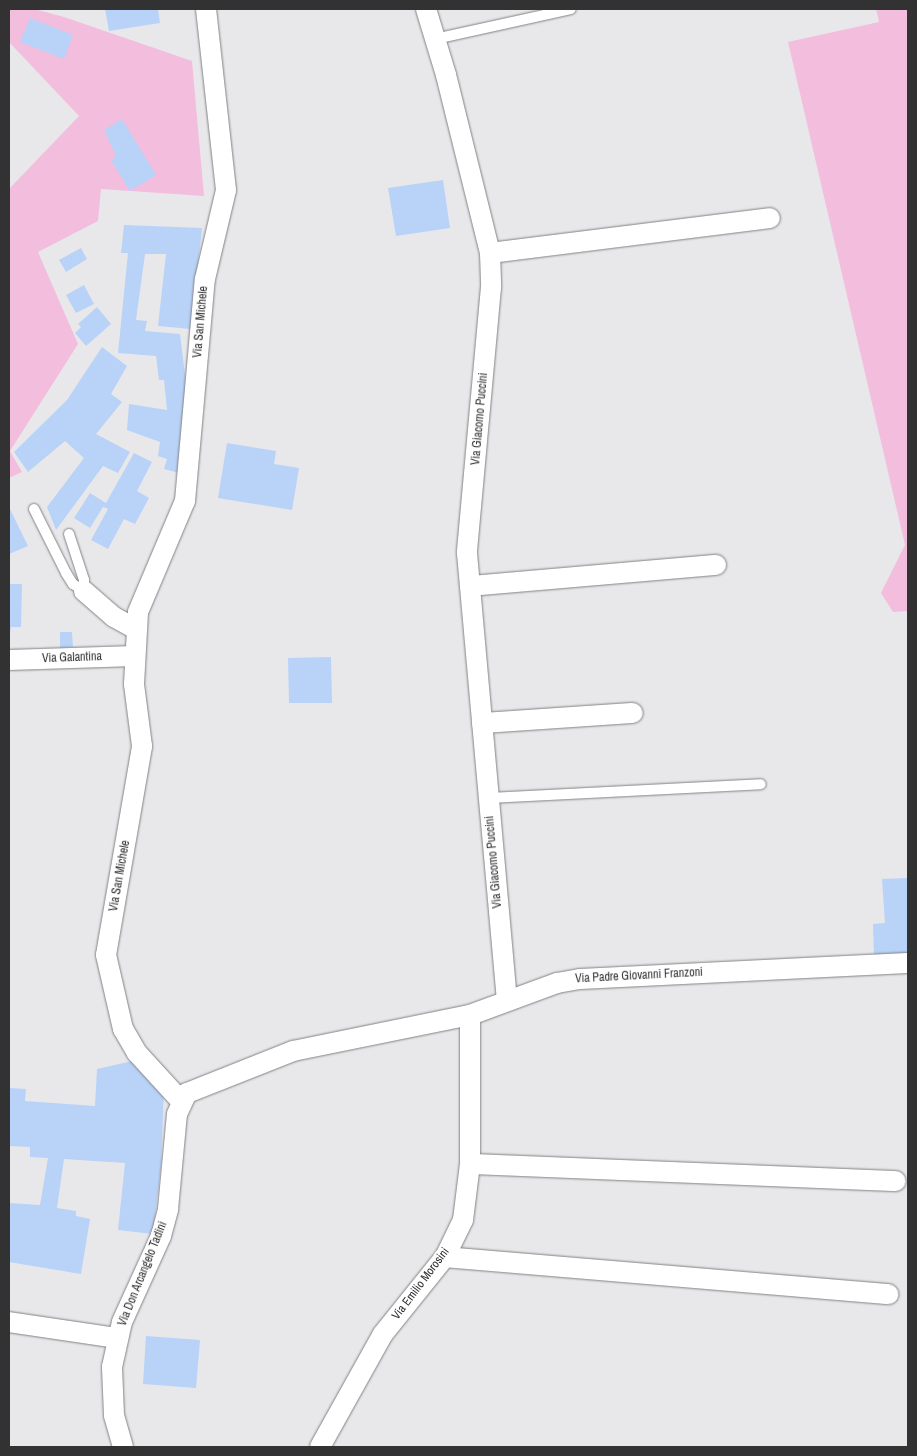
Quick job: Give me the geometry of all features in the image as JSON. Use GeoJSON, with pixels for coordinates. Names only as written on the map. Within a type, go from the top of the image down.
{"type":"FeatureCollection","features":[{"type":"Feature","properties":{"kind":"street","name":"Via San Michele"},"geometry":{"type":"LineString","coordinates":[[181,1100],[137,1053],[122,1029],[106,955],[142,746],[134,684],[138,612],[185,501],[205,279],[226,190],[206,9]]}},
{"type":"Feature","properties":{"kind":"street","name":"Via Giacomo Puccini"},"geometry":{"type":"LineString","coordinates":[[426,9],[490,253],[491,288],[467,553],[507,1000]]}},
{"type":"Feature","properties":{"kind":"street"},"geometry":{"type":"LineString","coordinates":[[490,253],[770,218]]}},
{"type":"Feature","properties":{"kind":"street"},"geometry":{"type":"LineString","coordinates":[[470,586],[716,565]]}},
{"type":"Feature","properties":{"kind":"street"},"geometry":{"type":"LineString","coordinates":[[84,592],[114,618],[137,630]]}},
{"type":"Feature","properties":{"kind":"street","name":"Via Galantina"},"geometry":{"type":"LineString","coordinates":[[9,660],[135,656]]}},
{"type":"Feature","properties":{"kind":"street"},"geometry":{"type":"LineString","coordinates":[[482,723],[633,713]]}},
{"type":"Feature","properties":{"kind":"street","name":"Via Padre Giovanni Franzoni"},"geometry":{"type":"LineString","coordinates":[[181,1100],[186,1093],[211,1081],[293,1051],[470,1015],[557,983],[580,979],[908,963]]}},
{"type":"Feature","properties":{"kind":"street","name":"Via Emilio Morosini"},"geometry":{"type":"LineString","coordinates":[[320,1447],[383,1334],[445,1257],[463,1220],[470,1164],[470,1015]]}},
{"type":"Feature","properties":{"kind":"street","name":"Via Don Arcangelo Tadini"},"geometry":{"type":"LineString","coordinates":[[123,1447],[114,1405],[112,1367],[118,1338],[166,1218],[177,1114],[181,1100]]}},
{"type":"Feature","properties":{"kind":"street"},"geometry":{"type":"LineString","coordinates":[[470,1164],[896,1181]]}},
{"type":"Feature","properties":{"kind":"street"},"geometry":{"type":"LineString","coordinates":[[445,1257],[888,1294]]}},
{"type":"Feature","properties":{"kind":"street"},"geometry":{"type":"LineString","coordinates":[[9,1322],[118,1338]]}},
{"type":"Feature","properties":{"kind":"lane"},"geometry":{"type":"LineString","coordinates":[[435,39],[571,9]]}},
{"type":"Feature","properties":{"kind":"lane"},"geometry":{"type":"LineString","coordinates":[[34,509],[66,573],[73,584],[84,592]]}},
{"type":"Feature","properties":{"kind":"lane"},"geometry":{"type":"LineString","coordinates":[[69,534],[84,580],[84,592]]}},
{"type":"Feature","properties":{"kind":"lane"},"geometry":{"type":"LineString","coordinates":[[489,798],[761,784]]}},
{"type":"Feature","properties":{"kind":"shaded area"},"geometry":{"type":"Polygon","coordinates":[[[9,9],[34,9],[64,17],[192,61],[204,196],[101,189],[98,221],[38,252],[78,344],[10,451],[22,472],[9,478],[9,189],[79,116],[9,42],[9,9]]]}},
{"type":"Feature","properties":{"kind":"shaded area"},"geometry":{"type":"Polygon","coordinates":[[[876,9],[908,9],[908,611],[893,612],[881,593],[905,545],[788,42],[879,22],[876,9]]]}},
{"type":"Feature","properties":{"kind":"building"},"geometry":{"type":"Polygon","coordinates":[[[105,9],[158,9],[160,23],[109,31],[105,9]]]}},
{"type":"Feature","properties":{"kind":"building"},"geometry":{"type":"Polygon","coordinates":[[[30,18],[73,35],[64,59],[20,42],[30,18]]]}},
{"type":"Feature","properties":{"kind":"building"},"geometry":{"type":"Polygon","coordinates":[[[122,119],[156,175],[130,191],[111,160],[116,156],[104,130],[122,119]]]}},
{"type":"Feature","properties":{"kind":"building"},"geometry":{"type":"Polygon","coordinates":[[[443,180],[450,228],[396,236],[388,188],[443,180]]]}},
{"type":"Feature","properties":{"kind":"building"},"geometry":{"type":"Polygon","coordinates":[[[124,225],[202,228],[191,329],[158,326],[166,254],[145,254],[136,320],[147,321],[145,331],[180,334],[189,407],[179,473],[164,469],[167,459],[158,456],[160,442],[127,430],[129,404],[167,410],[164,380],[159,380],[156,356],[118,353],[128,253],[121,253],[124,225]]]}},
{"type":"Feature","properties":{"kind":"building"},"geometry":{"type":"Polygon","coordinates":[[[81,248],[87,259],[66,272],[59,260],[81,248]]]}},
{"type":"Feature","properties":{"kind":"building"},"geometry":{"type":"Polygon","coordinates":[[[84,285],[94,304],[76,313],[66,295],[84,285]]]}},
{"type":"Feature","properties":{"kind":"building"},"geometry":{"type":"Polygon","coordinates":[[[97,307],[111,324],[86,346],[75,333],[81,327],[78,324],[97,307]]]}},
{"type":"Feature","properties":{"kind":"building"},"geometry":{"type":"Polygon","coordinates":[[[102,347],[127,366],[111,394],[122,402],[96,434],[130,452],[118,473],[103,466],[56,530],[47,507],[84,458],[65,441],[28,472],[14,452],[67,400],[102,347]]]}},
{"type":"Feature","properties":{"kind":"building"},"geometry":{"type":"Polygon","coordinates":[[[227,443],[276,451],[274,464],[299,468],[292,510],[218,498],[227,443]]]}},
{"type":"Feature","properties":{"kind":"building"},"geometry":{"type":"Polygon","coordinates":[[[134,453],[152,462],[137,491],[149,498],[135,524],[124,519],[108,549],[91,540],[108,509],[103,507],[90,528],[74,518],[90,493],[106,503],[134,453]]]}},
{"type":"Feature","properties":{"kind":"building"},"geometry":{"type":"Polygon","coordinates":[[[9,507],[28,546],[9,554],[9,507]]]}},
{"type":"Feature","properties":{"kind":"building"},"geometry":{"type":"Polygon","coordinates":[[[9,584],[22,584],[21,627],[11,627],[10,633],[9,584]]]}},
{"type":"Feature","properties":{"kind":"building"},"geometry":{"type":"Polygon","coordinates":[[[60,632],[72,632],[73,647],[60,648],[60,632]]]}},
{"type":"Feature","properties":{"kind":"building"},"geometry":{"type":"Polygon","coordinates":[[[331,657],[332,703],[289,703],[288,658],[331,657]]]}},
{"type":"Feature","properties":{"kind":"building"},"geometry":{"type":"Polygon","coordinates":[[[908,878],[908,956],[874,958],[873,924],[885,923],[882,879],[908,878]]]}},
{"type":"Feature","properties":{"kind":"building"},"geometry":{"type":"Polygon","coordinates":[[[137,1060],[164,1087],[161,1166],[153,1234],[118,1230],[125,1163],[64,1159],[57,1208],[76,1211],[76,1216],[90,1219],[81,1274],[9,1262],[9,1203],[40,1205],[48,1158],[30,1157],[30,1147],[9,1146],[9,1088],[26,1089],[25,1101],[95,1106],[97,1069],[137,1060]]]}},
{"type":"Feature","properties":{"kind":"building"},"geometry":{"type":"Polygon","coordinates":[[[146,1336],[200,1340],[196,1388],[143,1384],[146,1336]]]}}]}
